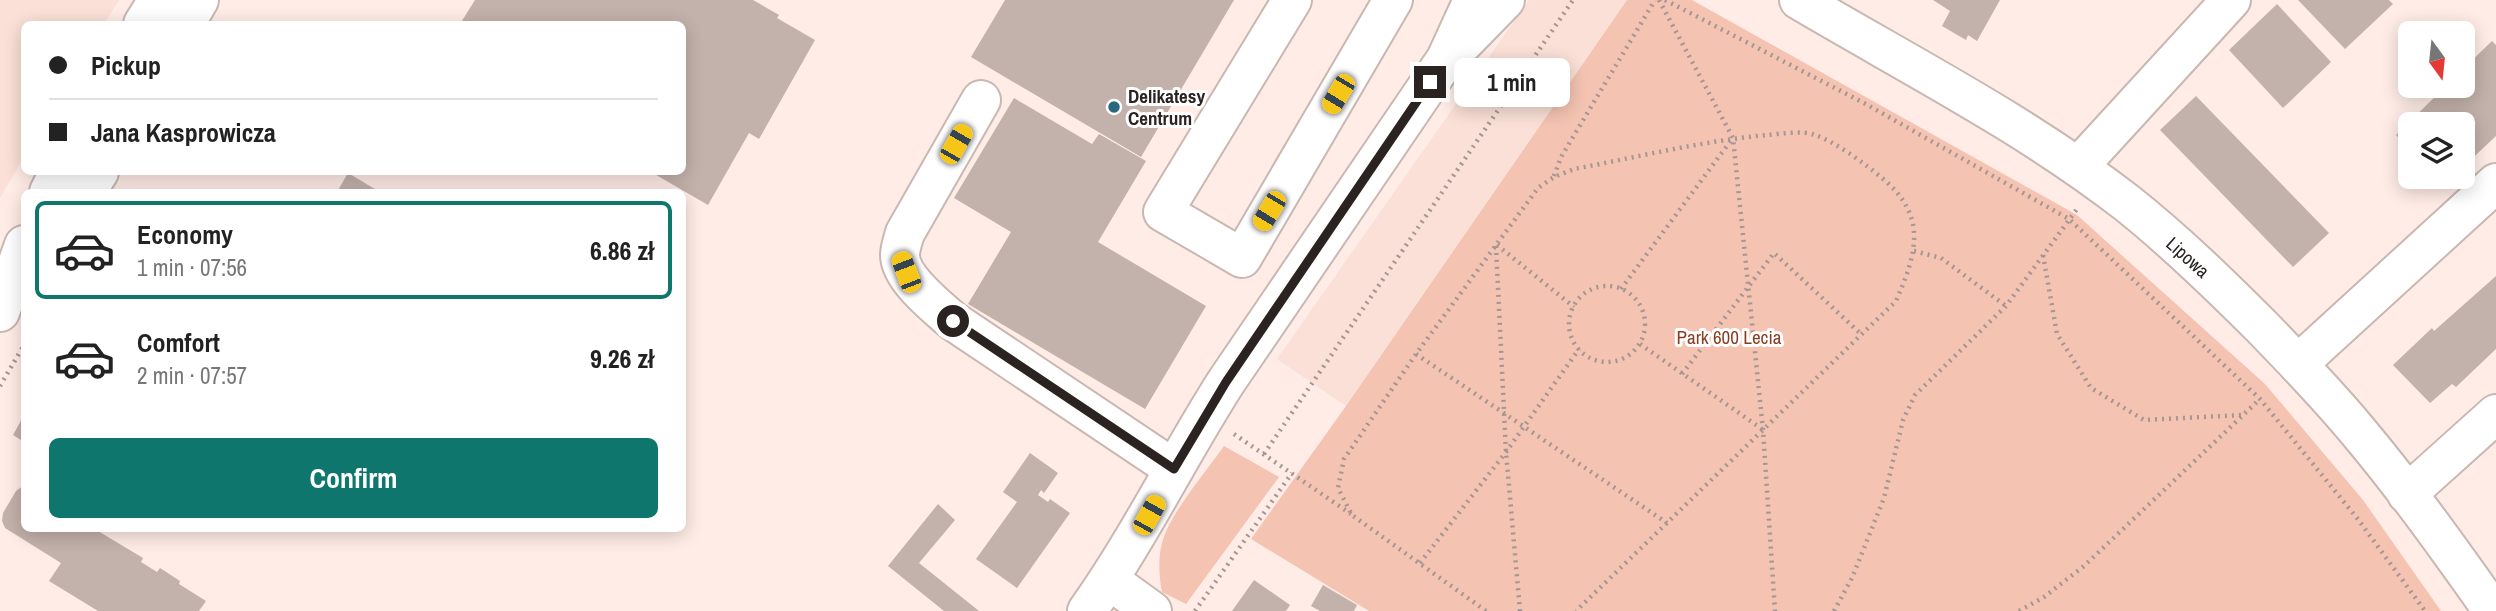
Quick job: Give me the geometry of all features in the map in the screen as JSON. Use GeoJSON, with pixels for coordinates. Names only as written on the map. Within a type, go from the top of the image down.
{"type":"FeatureCollection","features":[{"type":"Feature","properties":{"kind":"street"},"geometry":{"type":"LineString","coordinates":[[146,21],[158,0]]}},
{"type":"Feature","properties":{"kind":"street"},"geometry":{"type":"LineString","coordinates":[[187,21],[199,0]]}},
{"type":"Feature","properties":{"kind":"street"},"geometry":{"type":"LineString","coordinates":[[1291,287],[1163,212],[1292,0]]}},
{"type":"Feature","properties":{"kind":"street"},"geometry":{"type":"LineString","coordinates":[[1242,258],[1394,0]]}},
{"type":"Feature","properties":{"kind":"street"},"geometry":{"type":"LineString","coordinates":[[1087,611],[1109,580],[1200,422],[1446,59],[1473,0]]}},
{"type":"Feature","properties":{"kind":"street"},"geometry":{"type":"LineString","coordinates":[[1446,59],[1505,0]]}},
{"type":"Feature","properties":{"kind":"street","name":"Lipowa"},"geometry":{"type":"LineString","coordinates":[[1798,0],[2088,174],[2128,204],[2185,254],[2298,364],[2355,427],[2493,611]]}},
{"type":"Feature","properties":{"kind":"street"},"geometry":{"type":"LineString","coordinates":[[2088,174],[2231,0]]}},
{"type":"Feature","properties":{"kind":"street"},"geometry":{"type":"LineString","coordinates":[[981,100],[905,233],[900,257],[906,272],[924,296],[953,321],[1174,469]]}},
{"type":"Feature","properties":{"kind":"street"},"geometry":{"type":"LineString","coordinates":[[2298,364],[2496,183]]}},
{"type":"Feature","properties":{"kind":"street"},"geometry":{"type":"LineString","coordinates":[[0,313],[21,254]]}},
{"type":"Feature","properties":{"kind":"street"},"geometry":{"type":"LineString","coordinates":[[0,313],[21,287]]}},
{"type":"Feature","properties":{"kind":"street"},"geometry":{"type":"LineString","coordinates":[[2407,494],[2496,414]]}},
{"type":"Feature","properties":{"kind":"street"},"geometry":{"type":"LineString","coordinates":[[1109,580],[1152,611]]}},
{"type":"Feature","properties":{"kind":"path"},"geometry":{"type":"LineString","coordinates":[[1264,454],[1573,0]]}},
{"type":"Feature","properties":{"kind":"path"},"geometry":{"type":"LineString","coordinates":[[1657,0],[1732,138],[1763,430],[1775,611]]}},
{"type":"Feature","properties":{"kind":"path"},"geometry":{"type":"LineString","coordinates":[[1553,177],[1561,157],[1657,0]]}},
{"type":"Feature","properties":{"kind":"path"},"geometry":{"type":"LineString","coordinates":[[1665,0],[1864,103],[2069,219],[2260,399],[2357,519],[2425,611]]}},
{"type":"Feature","properties":{"kind":"path"},"geometry":{"type":"LineString","coordinates":[[1352,515],[1338,488],[1344,459],[1416,354],[1538,188],[1553,177],[1574,169],[1732,138],[1814,134],[1863,162],[1895,189],[1908,207],[1916,237],[1912,264],[1896,301],[1576,611]]}},
{"type":"Feature","properties":{"kind":"path"},"geometry":{"type":"LineString","coordinates":[[1621,289],[1732,138]]}},
{"type":"Feature","properties":{"kind":"path"},"geometry":{"type":"LineString","coordinates":[[1835,609],[1852,578],[1884,498],[1903,419],[1915,395],[2006,306],[2069,219],[2088,174]]}},
{"type":"Feature","properties":{"kind":"path"},"geometry":{"type":"LineString","coordinates":[[1496,245],[1574,307]]}},
{"type":"Feature","properties":{"kind":"path"},"geometry":{"type":"LineString","coordinates":[[1496,245],[1506,452],[1520,611]]}},
{"type":"Feature","properties":{"kind":"path"},"geometry":{"type":"LineString","coordinates":[[1914,251],[1941,258],[2006,306]]}},
{"type":"Feature","properties":{"kind":"path"},"geometry":{"type":"LineString","coordinates":[[1682,374],[1773,253],[1862,335]]}},
{"type":"Feature","properties":{"kind":"path"},"geometry":{"type":"LineString","coordinates":[[2043,255],[2057,334],[2091,388],[2144,420],[2244,414]]}},
{"type":"Feature","properties":{"kind":"path"},"geometry":{"type":"LineString","coordinates":[[1608,286],[1621,289],[1632,296],[1640,306],[1645,318],[1644,332],[1640,344],[1627,356],[1602,362],[1578,349],[1572,340],[1569,327],[1574,307],[1583,295],[1595,288],[1608,286]]}},
{"type":"Feature","properties":{"kind":"path"},"geometry":{"type":"LineString","coordinates":[[1640,344],[1763,430]]}},
{"type":"Feature","properties":{"kind":"path"},"geometry":{"type":"LineString","coordinates":[[1420,564],[1506,452],[1578,349]]}},
{"type":"Feature","properties":{"kind":"path"},"geometry":{"type":"LineString","coordinates":[[0,386],[21,350]]}},
{"type":"Feature","properties":{"kind":"path"},"geometry":{"type":"LineString","coordinates":[[1416,354],[1667,523]]}},
{"type":"Feature","properties":{"kind":"path"},"geometry":{"type":"LineString","coordinates":[[2023,610],[2084,566],[2260,399]]}},
{"type":"Feature","properties":{"kind":"path"},"geometry":{"type":"LineString","coordinates":[[1229,430],[1486,611]]}},
{"type":"Feature","properties":{"kind":"path"},"geometry":{"type":"LineString","coordinates":[[1195,611],[1292,473]]}},
{"type":"Feature","properties":{"kind":"shaded area"},"geometry":{"type":"Polygon","coordinates":[[[0,0],[119,0],[106,21],[21,21],[21,162],[0,198],[0,0]]]}},
{"type":"Feature","properties":{"kind":"shaded area"},"geometry":{"type":"Polygon","coordinates":[[[1529,0],[1627,0],[1346,406],[1277,359],[1529,0]]]}},
{"type":"Feature","properties":{"kind":"green space","name":"Park 600 Lecia"},"geometry":{"type":"Polygon","coordinates":[[[1627,0],[1692,0],[2077,215],[2265,384],[2363,500],[2441,611],[1369,611],[1251,539],[1627,0]]]}},
{"type":"Feature","properties":{"kind":"green space"},"geometry":{"type":"Polygon","coordinates":[[[1224,446],[1279,477],[1186,604],[1162,592],[1159,568],[1162,543],[1180,506],[1224,446]]]}},
{"type":"Feature","properties":{"kind":"building"},"geometry":{"type":"Polygon","coordinates":[[[475,0],[753,0],[779,15],[777,18],[815,40],[759,139],[749,133],[708,205],[686,192],[686,189],[680,189],[656,175],[686,175],[686,21],[462,21],[475,0]]]}},
{"type":"Feature","properties":{"kind":"building","name":"Delikatesy Centrum"},"geometry":{"type":"Polygon","coordinates":[[[1005,0],[1234,0],[1141,157],[971,57],[1005,0]]]}},
{"type":"Feature","properties":{"kind":"building"},"geometry":{"type":"Polygon","coordinates":[[[1933,0],[2000,0],[1977,41],[1968,35],[1966,40],[1942,26],[1950,11],[1933,0]]]}},
{"type":"Feature","properties":{"kind":"building"},"geometry":{"type":"Polygon","coordinates":[[[2298,0],[2389,0],[2393,4],[2345,49],[2298,0]]]}},
{"type":"Feature","properties":{"kind":"building"},"geometry":{"type":"Polygon","coordinates":[[[2277,4],[2331,62],[2283,108],[2229,50],[2277,4]]]}},
{"type":"Feature","properties":{"kind":"building"},"geometry":{"type":"Polygon","coordinates":[[[2492,41],[2496,45],[2496,136],[2475,156],[2475,112],[2419,112],[2434,98],[2475,98],[2475,57],[2492,41]]]}},
{"type":"Feature","properties":{"kind":"building"},"geometry":{"type":"Polygon","coordinates":[[[2196,96],[2329,233],[2293,267],[2160,130],[2196,96]]]}},
{"type":"Feature","properties":{"kind":"building"},"geometry":{"type":"Polygon","coordinates":[[[1014,98],[1092,144],[1099,134],[1146,161],[1098,242],[1206,306],[1145,409],[968,304],[1011,232],[954,198],[1014,98]]]}},
{"type":"Feature","properties":{"kind":"building"},"geometry":{"type":"Polygon","coordinates":[[[347,175],[351,175],[375,189],[339,189],[347,175]]]}},
{"type":"Feature","properties":{"kind":"building"},"geometry":{"type":"Polygon","coordinates":[[[2496,276],[2496,349],[2456,387],[2452,384],[2430,403],[2393,365],[2432,328],[2434,331],[2496,276]]]}},
{"type":"Feature","properties":{"kind":"building"},"geometry":{"type":"Polygon","coordinates":[[[21,420],[21,440],[13,435],[21,420]]]}},
{"type":"Feature","properties":{"kind":"building"},"geometry":{"type":"Polygon","coordinates":[[[1030,453],[1058,473],[1044,493],[1041,490],[1038,495],[1048,502],[1050,499],[1070,513],[1017,588],[976,559],[1017,502],[1003,492],[1030,453]]]}},
{"type":"Feature","properties":{"kind":"building"},"geometry":{"type":"Polygon","coordinates":[[[21,487],[21,532],[100,532],[143,558],[141,562],[157,572],[160,568],[206,601],[199,611],[98,611],[49,581],[61,563],[5,528],[3,513],[21,487]]]}},
{"type":"Feature","properties":{"kind":"building"},"geometry":{"type":"Polygon","coordinates":[[[938,504],[955,520],[919,563],[979,611],[944,611],[888,566],[938,504]]]}},
{"type":"Feature","properties":{"kind":"building"},"geometry":{"type":"Polygon","coordinates":[[[1254,580],[1290,605],[1286,611],[1232,611],[1254,580]]]}},
{"type":"Feature","properties":{"kind":"building"},"geometry":{"type":"Polygon","coordinates":[[[1323,585],[1357,605],[1354,611],[1320,611],[1311,606],[1323,585]]]}},
{"type":"Feature","properties":{"kind":"place","name":"Delikatesy Centrum"},"geometry":{"type":"Point","coordinates":[1114,107]}},
{"type":"Feature","properties":{"kind":"route"},"geometry":{"type":"LineString","coordinates":[[953,321],[1174,469],[1226,382],[1430,82]]}}]}
